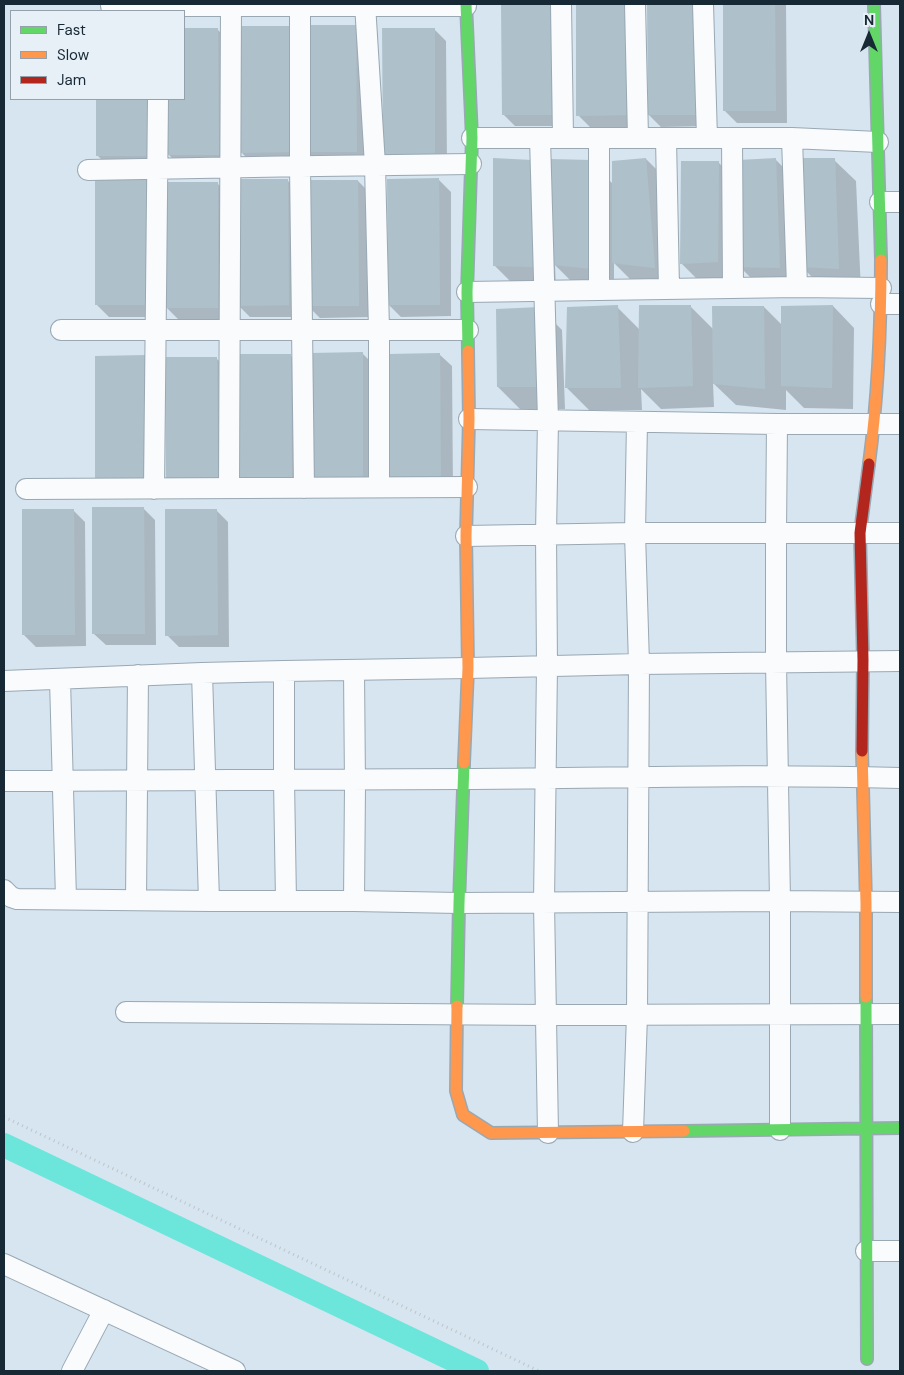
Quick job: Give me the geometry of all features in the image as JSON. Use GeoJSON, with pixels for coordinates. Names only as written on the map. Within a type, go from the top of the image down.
{"type":"FeatureCollection","features":[{"type":"Feature","properties":{"kind":"street"},"geometry":{"type":"LineString","coordinates":[[561,4],[563,138]]}},
{"type":"Feature","properties":{"kind":"street"},"geometry":{"type":"LineString","coordinates":[[636,4],[638,138]]}},
{"type":"Feature","properties":{"kind":"street"},"geometry":{"type":"LineString","coordinates":[[703,4],[707,138]]}},
{"type":"Feature","properties":{"kind":"street"},"geometry":{"type":"LineString","coordinates":[[867,1360],[866,903],[862,777],[863,660],[860,533],[874,425],[887,299],[880,202],[874,4]]}},
{"type":"Feature","properties":{"kind":"street"},"geometry":{"type":"LineString","coordinates":[[229,488],[231,5]]}},
{"type":"Feature","properties":{"kind":"street"},"geometry":{"type":"LineString","coordinates":[[111,6],[157,9],[231,5],[466,5],[472,138],[467,292],[469,419],[466,536],[468,668],[459,903],[456,1091],[463,1115],[491,1133],[900,1128]]}},
{"type":"Feature","properties":{"kind":"street"},"geometry":{"type":"LineString","coordinates":[[300,5],[304,488]]}},
{"type":"Feature","properties":{"kind":"street"},"geometry":{"type":"LineString","coordinates":[[365,5],[375,165],[380,488]]}},
{"type":"Feature","properties":{"kind":"street"},"geometry":{"type":"LineString","coordinates":[[154,489],[158,100]]}},
{"type":"Feature","properties":{"kind":"street"},"geometry":{"type":"LineString","coordinates":[[472,138],[792,138],[878,142]]}},
{"type":"Feature","properties":{"kind":"street"},"geometry":{"type":"LineString","coordinates":[[540,138],[548,420],[544,903],[548,1133]]}},
{"type":"Feature","properties":{"kind":"street"},"geometry":{"type":"LineString","coordinates":[[599,138],[599,290]]}},
{"type":"Feature","properties":{"kind":"street"},"geometry":{"type":"LineString","coordinates":[[666,138],[669,289]]}},
{"type":"Feature","properties":{"kind":"street"},"geometry":{"type":"LineString","coordinates":[[732,138],[733,288]]}},
{"type":"Feature","properties":{"kind":"street"},"geometry":{"type":"LineString","coordinates":[[792,138],[797,287]]}},
{"type":"Feature","properties":{"kind":"street"},"geometry":{"type":"LineString","coordinates":[[88,170],[471,164]]}},
{"type":"Feature","properties":{"kind":"street"},"geometry":{"type":"LineString","coordinates":[[880,202],[900,202]]}},
{"type":"Feature","properties":{"kind":"street"},"geometry":{"type":"LineString","coordinates":[[467,292],[797,287],[887,299]]}},
{"type":"Feature","properties":{"kind":"street"},"geometry":{"type":"LineString","coordinates":[[61,330],[468,330]]}},
{"type":"Feature","properties":{"kind":"street"},"geometry":{"type":"LineString","coordinates":[[469,419],[900,424]]}},
{"type":"Feature","properties":{"kind":"street"},"geometry":{"type":"LineString","coordinates":[[633,1132],[637,1015],[639,664],[635,533],[637,422]]}},
{"type":"Feature","properties":{"kind":"street"},"geometry":{"type":"LineString","coordinates":[[777,424],[776,662],[780,901],[780,1130]]}},
{"type":"Feature","properties":{"kind":"street"},"geometry":{"type":"LineString","coordinates":[[26,489],[467,487]]}},
{"type":"Feature","properties":{"kind":"street"},"geometry":{"type":"LineString","coordinates":[[466,536],[635,533],[900,533]]}},
{"type":"Feature","properties":{"kind":"street"},"geometry":{"type":"LineString","coordinates":[[4,681],[284,671],[863,660],[900,661]]}},
{"type":"Feature","properties":{"kind":"street"},"geometry":{"type":"LineString","coordinates":[[354,670],[354,901]]}},
{"type":"Feature","properties":{"kind":"street"},"geometry":{"type":"LineString","coordinates":[[284,671],[286,901]]}},
{"type":"Feature","properties":{"kind":"street"},"geometry":{"type":"LineString","coordinates":[[202,673],[209,901]]}},
{"type":"Feature","properties":{"kind":"street"},"geometry":{"type":"LineString","coordinates":[[136,900],[138,675]]}},
{"type":"Feature","properties":{"kind":"street"},"geometry":{"type":"LineString","coordinates":[[60,679],[66,899]]}},
{"type":"Feature","properties":{"kind":"street"},"geometry":{"type":"LineString","coordinates":[[4,781],[355,780],[638,776],[900,778]]}},
{"type":"Feature","properties":{"kind":"street"},"geometry":{"type":"LineString","coordinates":[[4,890],[11,897],[17,899],[459,903],[900,902]]}},
{"type":"Feature","properties":{"kind":"street"},"geometry":{"type":"LineString","coordinates":[[126,1012],[546,1015],[900,1014]]}},
{"type":"Feature","properties":{"kind":"street"},"geometry":{"type":"LineString","coordinates":[[866,1251],[900,1251]]}},
{"type":"Feature","properties":{"kind":"street"},"geometry":{"type":"LineString","coordinates":[[4,1264],[235,1371]]}},
{"type":"Feature","properties":{"kind":"street"},"geometry":{"type":"LineString","coordinates":[[72,1371],[104,1310]]}},
{"type":"Feature","properties":{"kind":"path"},"geometry":{"type":"LineString","coordinates":[[4,1117],[539,1371]]}},
{"type":"Feature","properties":{"kind":"building"},"geometry":{"type":"Polygon","coordinates":[[[501,4],[554,4],[554,115],[502,115],[501,4]]]}},
{"type":"Feature","properties":{"kind":"building"},"geometry":{"type":"Polygon","coordinates":[[[576,4],[628,4],[629,115],[576,116],[576,4]]]}},
{"type":"Feature","properties":{"kind":"building"},"geometry":{"type":"Polygon","coordinates":[[[647,4],[699,4],[700,115],[648,115],[647,4]]]}},
{"type":"Feature","properties":{"kind":"building"},"geometry":{"type":"Polygon","coordinates":[[[723,4],[775,4],[776,111],[723,111],[723,4]]]}},
{"type":"Feature","properties":{"kind":"building"},"geometry":{"type":"Polygon","coordinates":[[[304,25],[356,25],[357,152],[305,152],[304,25]]]}},
{"type":"Feature","properties":{"kind":"building"},"geometry":{"type":"Polygon","coordinates":[[[239,26],[291,26],[292,152],[240,153],[239,26]]]}},
{"type":"Feature","properties":{"kind":"building"},"geometry":{"type":"Polygon","coordinates":[[[185,28],[218,28],[219,155],[166,155],[166,100],[185,100],[185,28]]]}},
{"type":"Feature","properties":{"kind":"building"},"geometry":{"type":"Polygon","coordinates":[[[382,28],[435,28],[435,155],[383,155],[382,28]]]}},
{"type":"Feature","properties":{"kind":"building"},"geometry":{"type":"Polygon","coordinates":[[[96,100],[148,100],[149,156],[96,156],[96,100]]]}},
{"type":"Feature","properties":{"kind":"building"},"geometry":{"type":"Polygon","coordinates":[[[493,158],[532,160],[534,267],[493,266],[493,158]]]}},
{"type":"Feature","properties":{"kind":"building"},"geometry":{"type":"Polygon","coordinates":[[[646,158],[655,268],[612,263],[612,161],[646,158]]]}},
{"type":"Feature","properties":{"kind":"building"},"geometry":{"type":"Polygon","coordinates":[[[776,158],[780,268],[738,267],[738,160],[776,158]]]}},
{"type":"Feature","properties":{"kind":"building"},"geometry":{"type":"Polygon","coordinates":[[[798,158],[835,158],[839,269],[801,267],[798,158]]]}},
{"type":"Feature","properties":{"kind":"building"},"geometry":{"type":"Polygon","coordinates":[[[550,159],[590,160],[593,269],[554,265],[550,159]]]}},
{"type":"Feature","properties":{"kind":"building"},"geometry":{"type":"Polygon","coordinates":[[[681,161],[719,161],[718,262],[680,264],[681,161]]]}},
{"type":"Feature","properties":{"kind":"building"},"geometry":{"type":"Polygon","coordinates":[[[439,178],[440,305],[388,305],[387,179],[439,178]]]}},
{"type":"Feature","properties":{"kind":"building"},"geometry":{"type":"Polygon","coordinates":[[[95,179],[147,179],[148,305],[95,305],[95,179]]]}},
{"type":"Feature","properties":{"kind":"building"},"geometry":{"type":"Polygon","coordinates":[[[236,179],[288,179],[289,305],[237,306],[236,179]]]}},
{"type":"Feature","properties":{"kind":"building"},"geometry":{"type":"Polygon","coordinates":[[[306,180],[358,180],[359,306],[307,306],[306,180]]]}},
{"type":"Feature","properties":{"kind":"building"},"geometry":{"type":"Polygon","coordinates":[[[165,182],[218,182],[218,308],[166,308],[165,182]]]}},
{"type":"Feature","properties":{"kind":"building"},"geometry":{"type":"Polygon","coordinates":[[[618,305],[621,388],[565,388],[567,307],[618,305]]]}},
{"type":"Feature","properties":{"kind":"building"},"geometry":{"type":"Polygon","coordinates":[[[639,305],[691,305],[693,386],[638,388],[639,305]]]}},
{"type":"Feature","properties":{"kind":"building"},"geometry":{"type":"Polygon","coordinates":[[[833,305],[832,388],[781,386],[781,306],[833,305]]]}},
{"type":"Feature","properties":{"kind":"building"},"geometry":{"type":"Polygon","coordinates":[[[712,306],[764,306],[765,389],[713,384],[712,306]]]}},
{"type":"Feature","properties":{"kind":"building"},"geometry":{"type":"Polygon","coordinates":[[[540,307],[543,387],[497,387],[496,309],[540,307]]]}},
{"type":"Feature","properties":{"kind":"building"},"geometry":{"type":"Polygon","coordinates":[[[363,352],[363,479],[311,479],[311,353],[363,352]]]}},
{"type":"Feature","properties":{"kind":"building"},"geometry":{"type":"Polygon","coordinates":[[[440,353],[441,480],[389,480],[388,354],[440,353]]]}},
{"type":"Feature","properties":{"kind":"building"},"geometry":{"type":"Polygon","coordinates":[[[239,354],[291,354],[292,480],[239,480],[239,354]]]}},
{"type":"Feature","properties":{"kind":"building"},"geometry":{"type":"Polygon","coordinates":[[[147,355],[148,482],[95,482],[95,356],[147,355]]]}},
{"type":"Feature","properties":{"kind":"building"},"geometry":{"type":"Polygon","coordinates":[[[165,357],[217,357],[218,484],[166,484],[165,357]]]}},
{"type":"Feature","properties":{"kind":"building"},"geometry":{"type":"Polygon","coordinates":[[[92,507],[144,507],[145,634],[92,634],[92,507]]]}},
{"type":"Feature","properties":{"kind":"building"},"geometry":{"type":"Polygon","coordinates":[[[22,509],[74,509],[75,635],[22,635],[22,509]]]}},
{"type":"Feature","properties":{"kind":"building"},"geometry":{"type":"Polygon","coordinates":[[[165,509],[217,509],[218,635],[165,636],[165,509]]]}},
{"type":"Feature","properties":{"kind":"waterway"},"geometry":{"type":"LineString","coordinates":[[4,1145],[477,1371]]}},
{"type":"Feature","properties":{"kind":"traffic: fast"},"geometry":{"type":"LineString","coordinates":[[466,4],[472,138],[467,292],[468,351]]}},
{"type":"Feature","properties":{"kind":"traffic: fast"},"geometry":{"type":"LineString","coordinates":[[874,4],[881,260]]}},
{"type":"Feature","properties":{"kind":"traffic: fast"},"geometry":{"type":"LineString","coordinates":[[457,1006],[464,763]]}},
{"type":"Feature","properties":{"kind":"traffic: fast"},"geometry":{"type":"LineString","coordinates":[[866,997],[867,1359]]}},
{"type":"Feature","properties":{"kind":"traffic: fast"},"geometry":{"type":"LineString","coordinates":[[684,1131],[900,1128]]}},
{"type":"Feature","properties":{"kind":"traffic: slow"},"geometry":{"type":"LineString","coordinates":[[869,464],[875,413],[881,260]]}},
{"type":"Feature","properties":{"kind":"traffic: slow"},"geometry":{"type":"LineString","coordinates":[[464,763],[468,668],[466,536],[469,419],[468,351]]}},
{"type":"Feature","properties":{"kind":"traffic: slow"},"geometry":{"type":"LineString","coordinates":[[862,751],[866,903],[866,997]]}},
{"type":"Feature","properties":{"kind":"traffic: slow"},"geometry":{"type":"LineString","coordinates":[[457,1006],[456,1091],[463,1115],[491,1133],[684,1131]]}},
{"type":"Feature","properties":{"kind":"traffic: jam"},"geometry":{"type":"LineString","coordinates":[[862,751],[863,660],[860,533],[869,464]]}}]}
